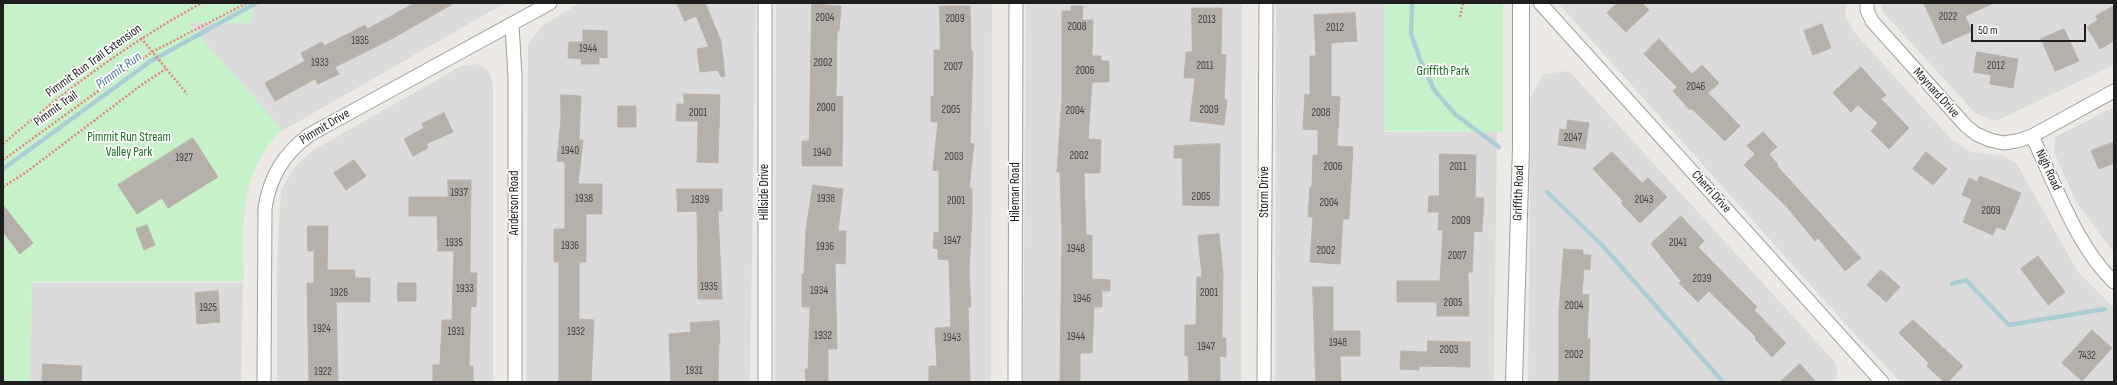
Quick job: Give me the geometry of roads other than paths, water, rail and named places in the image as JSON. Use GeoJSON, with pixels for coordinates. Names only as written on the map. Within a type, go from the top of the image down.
{"type":"FeatureCollection","features":[{"type":"Feature","properties":{"kind":"street","name":"Pimmit Drive"},"geometry":{"type":"LineString","coordinates":[[264,382],[265,208],[267,194],[274,175],[284,157],[308,135],[550,3]]}},
{"type":"Feature","properties":{"kind":"street","name":"Hillside Drive"},"geometry":{"type":"LineString","coordinates":[[765,3],[765,382]]}},
{"type":"Feature","properties":{"kind":"street","name":"Hileman Road"},"geometry":{"type":"LineString","coordinates":[[1015,382],[1016,3]]}},
{"type":"Feature","properties":{"kind":"street","name":"Storm Drive"},"geometry":{"type":"LineString","coordinates":[[1264,382],[1266,3]]}},
{"type":"Feature","properties":{"kind":"street","name":"Griffith Road"},"geometry":{"type":"LineString","coordinates":[[1514,382],[1521,148],[1521,3]]}},
{"type":"Feature","properties":{"kind":"street","name":"Cherri Drive"},"geometry":{"type":"LineString","coordinates":[[1540,3],[1879,381]]}},
{"type":"Feature","properties":{"kind":"street","name":"Maynard Drive"},"geometry":{"type":"LineString","coordinates":[[1867,3],[1867,10],[1872,22],[1966,126],[1976,134],[2004,143],[2032,136]]}},
{"type":"Feature","properties":{"kind":"street","name":"Anderson Road"},"geometry":{"type":"LineString","coordinates":[[512,24],[515,77],[515,382]]}},
{"type":"Feature","properties":{"kind":"street","name":"Nigh Road"},"geometry":{"type":"LineString","coordinates":[[2114,91],[2032,136],[2077,230],[2096,260],[2114,282]]}},
{"type":"Feature","properties":{"kind":"waterway","name":"Pimmit Run"},"geometry":{"type":"LineString","coordinates":[[3,169],[151,61],[256,3]]}},
{"type":"Feature","properties":{"kind":"waterway"},"geometry":{"type":"LineString","coordinates":[[1412,3],[1411,34],[1434,90],[1456,115],[1499,147]]}},
{"type":"Feature","properties":{"kind":"waterway"},"geometry":{"type":"LineString","coordinates":[[1547,192],[1602,245],[1723,382]]}},
{"type":"Feature","properties":{"kind":"waterway"},"geometry":{"type":"LineString","coordinates":[[1952,284],[1966,280],[2009,325],[2105,309]]}},
{"type":"Feature","properties":{"kind":"park label","name":"Griffith Park"},"geometry":{"type":"Point","coordinates":[1443,72]}},
{"type":"Feature","properties":{"kind":"park label","name":"Pimmit Run Stream Valley Park"},"geometry":{"type":"Point","coordinates":[129,146]}}]}
